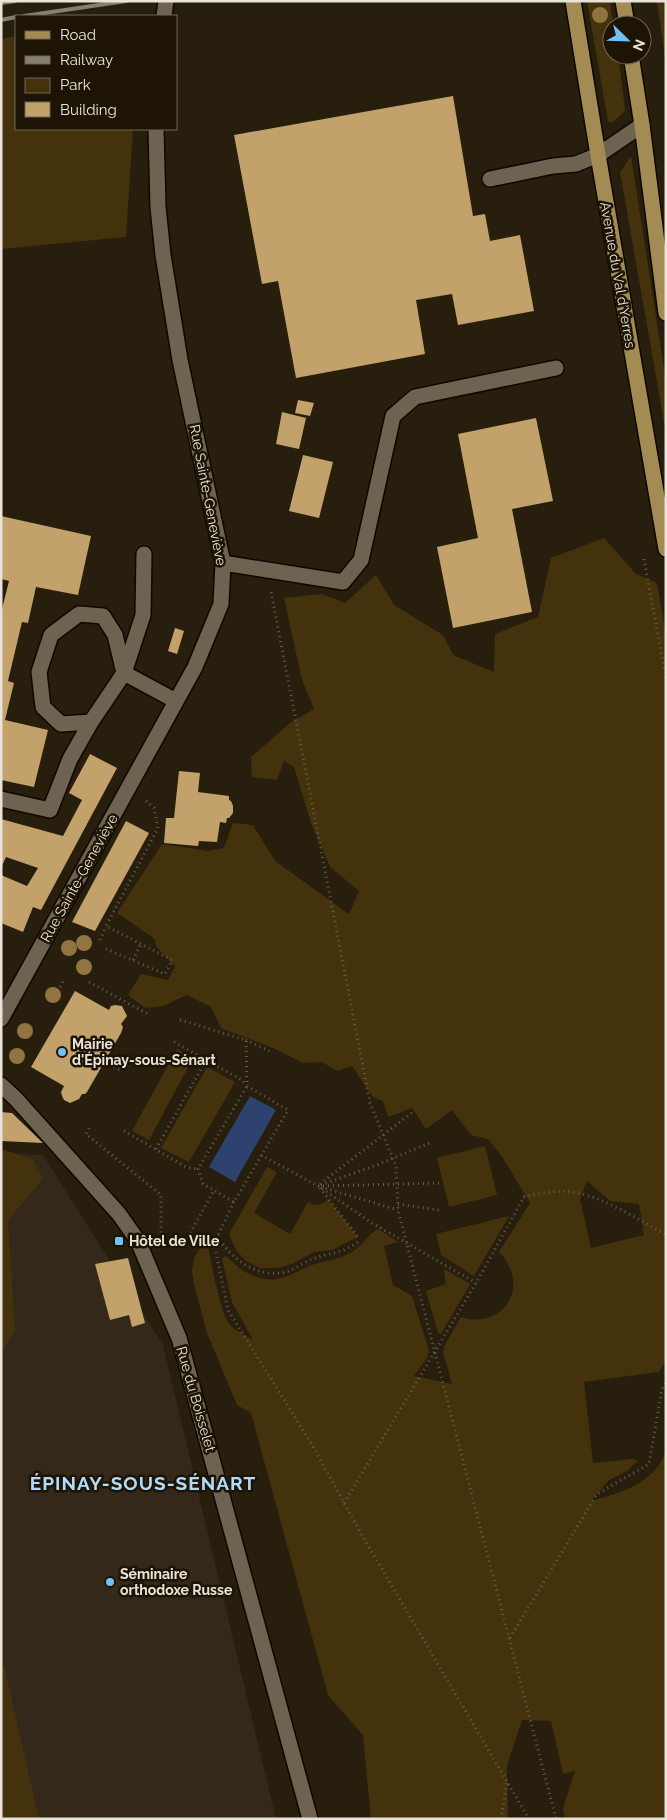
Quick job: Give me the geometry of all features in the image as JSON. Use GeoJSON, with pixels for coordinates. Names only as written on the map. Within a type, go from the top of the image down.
{"type":"FeatureCollection","features":[{"type":"Feature","properties":{"kind":"main road","name":"Avenue du Val d'Yerres"},"geometry":{"type":"LineString","coordinates":[[573,1],[666,548]]}},
{"type":"Feature","properties":{"kind":"main road"},"geometry":{"type":"LineString","coordinates":[[623,1],[625,15]]}},
{"type":"Feature","properties":{"kind":"main road"},"geometry":{"type":"LineString","coordinates":[[633,65],[666,313]]}},
{"type":"Feature","properties":{"kind":"street"},"geometry":{"type":"LineString","coordinates":[[164,15],[166,1]]}},
{"type":"Feature","properties":{"kind":"street"},"geometry":{"type":"LineString","coordinates":[[490,179],[553,166],[576,164],[598,155],[642,125]]}},
{"type":"Feature","properties":{"kind":"street","name":"Rue Sainte-Geneviève"},"geometry":{"type":"LineString","coordinates":[[1,1019],[195,667],[222,604],[223,563],[180,360],[163,255],[158,207],[156,130]]}},
{"type":"Feature","properties":{"kind":"street"},"geometry":{"type":"LineString","coordinates":[[223,563],[343,582],[361,560],[393,416],[415,397],[556,368]]}},
{"type":"Feature","properties":{"kind":"street"},"geometry":{"type":"LineString","coordinates":[[1,799],[50,810],[70,759],[91,722],[124,673],[143,615],[144,554]]}},
{"type":"Feature","properties":{"kind":"street"},"geometry":{"type":"LineString","coordinates":[[91,722],[61,724],[43,706],[39,672],[51,635],[79,614],[103,616],[115,635],[124,673],[176,701]]}},
{"type":"Feature","properties":{"kind":"street","name":"Rue du Boisselet"},"geometry":{"type":"LineString","coordinates":[[1,1085],[16,1099],[119,1214],[138,1241],[153,1276],[179,1338],[310,1819]]}},
{"type":"Feature","properties":{"kind":"path"},"geometry":{"type":"LineString","coordinates":[[267,570],[370,1103],[396,1166],[398,1210],[556,1819]]}},
{"type":"Feature","properties":{"kind":"path"},"geometry":{"type":"LineString","coordinates":[[100,940],[158,828],[154,808],[128,788]]}},
{"type":"Feature","properties":{"kind":"path"},"geometry":{"type":"LineString","coordinates":[[106,926],[172,960],[165,974],[106,949]]}},
{"type":"Feature","properties":{"kind":"path"},"geometry":{"type":"LineString","coordinates":[[133,960],[141,944]]}},
{"type":"Feature","properties":{"kind":"path"},"geometry":{"type":"LineString","coordinates":[[60,987],[64,979]]}},
{"type":"Feature","properties":{"kind":"path"},"geometry":{"type":"LineString","coordinates":[[90,982],[148,1014]]}},
{"type":"Feature","properties":{"kind":"path"},"geometry":{"type":"LineString","coordinates":[[180,1020],[246,1040],[271,1052]]}},
{"type":"Feature","properties":{"kind":"path"},"geometry":{"type":"LineString","coordinates":[[234,1202],[203,1184],[198,1169],[247,1086],[246,1040]]}},
{"type":"Feature","properties":{"kind":"path"},"geometry":{"type":"LineString","coordinates":[[174,1042],[242,1080],[247,1086],[288,1110],[216,1235],[214,1242],[228,1310],[310,1443],[529,1819]]}},
{"type":"Feature","properties":{"kind":"path"},"geometry":{"type":"LineString","coordinates":[[156,1149],[206,1060]]}},
{"type":"Feature","properties":{"kind":"path"},"geometry":{"type":"LineString","coordinates":[[105,1062],[120,1070]]}},
{"type":"Feature","properties":{"kind":"path"},"geometry":{"type":"LineString","coordinates":[[318,1186],[414,1111]]}},
{"type":"Feature","properties":{"kind":"path"},"geometry":{"type":"LineString","coordinates":[[89,1128],[86,1134],[160,1195],[161,1236],[163,1244]]}},
{"type":"Feature","properties":{"kind":"path"},"geometry":{"type":"LineString","coordinates":[[124,1131],[186,1167],[198,1169]]}},
{"type":"Feature","properties":{"kind":"path"},"geometry":{"type":"LineString","coordinates":[[318,1186],[432,1142]]}},
{"type":"Feature","properties":{"kind":"path"},"geometry":{"type":"LineString","coordinates":[[261,1155],[318,1186],[372,1223],[476,1283]]}},
{"type":"Feature","properties":{"kind":"path"},"geometry":{"type":"LineString","coordinates":[[318,1186],[441,1183]]}},
{"type":"Feature","properties":{"kind":"path"},"geometry":{"type":"LineString","coordinates":[[318,1186],[398,1210]]}},
{"type":"Feature","properties":{"kind":"path"},"geometry":{"type":"LineString","coordinates":[[216,1235],[224,1248],[242,1263],[256,1271],[279,1273],[315,1258],[342,1251],[359,1238],[318,1186]]}},
{"type":"Feature","properties":{"kind":"path"},"geometry":{"type":"LineString","coordinates":[[183,1246],[214,1190]]}},
{"type":"Feature","properties":{"kind":"path"},"geometry":{"type":"LineString","coordinates":[[344,1503],[476,1283],[524,1198],[543,1193],[577,1192],[592,1197],[666,1235]]}},
{"type":"Feature","properties":{"kind":"path"},"geometry":{"type":"LineString","coordinates":[[398,1204],[439,1210]]}},
{"type":"Feature","properties":{"kind":"path"},"geometry":{"type":"LineString","coordinates":[[510,1638],[596,1494],[649,1464],[662,1389],[666,1383]]}},
{"type":"Feature","properties":{"kind":"path"},"geometry":{"type":"LineString","coordinates":[[501,1819],[507,1782]]}},
{"type":"Feature","properties":{"kind":"shaded area","name":"Séminaire orthodoxe Russe"},"geometry":{"type":"Polygon","coordinates":[[[1,1153],[43,1155],[163,1345],[276,1819],[1,1819],[1,1153]]]}},
{"type":"Feature","properties":{"kind":"green space"},"geometry":{"type":"Polygon","coordinates":[[[587,1],[610,1],[612,15],[602,15],[602,65],[619,65],[625,111],[612,123],[608,121],[587,1]]]}},
{"type":"Feature","properties":{"kind":"green space"},"geometry":{"type":"Polygon","coordinates":[[[657,1],[666,1],[666,58],[665,58],[657,1]]]}},
{"type":"Feature","properties":{"kind":"green space"},"geometry":{"type":"Polygon","coordinates":[[[15,36],[15,130],[133,130],[126,237],[1,249],[1,39],[15,36]]]}},
{"type":"Feature","properties":{"kind":"green space"},"geometry":{"type":"Polygon","coordinates":[[[631,156],[666,381],[666,433],[620,172],[631,156]]]}},
{"type":"Feature","properties":{"kind":"green space"},"geometry":{"type":"Polygon","coordinates":[[[604,538],[636,574],[657,583],[666,636],[666,1360],[659,1372],[584,1382],[593,1463],[633,1459],[638,1461],[627,1471],[609,1480],[591,1501],[625,1490],[647,1477],[656,1469],[666,1448],[666,1819],[565,1819],[563,1808],[575,1771],[563,1774],[551,1721],[522,1720],[507,1765],[508,1819],[371,1819],[363,1735],[328,1695],[251,1413],[237,1405],[207,1333],[194,1284],[192,1271],[194,1258],[207,1237],[215,1283],[226,1318],[232,1327],[253,1340],[232,1302],[222,1259],[225,1256],[241,1269],[254,1276],[266,1279],[280,1278],[315,1264],[348,1254],[378,1229],[398,1242],[384,1246],[393,1285],[412,1296],[429,1351],[427,1358],[414,1376],[452,1384],[443,1352],[445,1345],[461,1317],[477,1320],[490,1317],[501,1311],[508,1302],[513,1290],[513,1278],[508,1265],[499,1252],[530,1203],[503,1158],[488,1139],[471,1135],[452,1110],[426,1129],[412,1108],[388,1117],[383,1101],[373,1097],[352,1066],[338,1071],[322,1062],[303,1063],[273,1048],[221,1028],[211,1007],[187,995],[163,1006],[145,1008],[128,995],[141,974],[168,980],[175,967],[156,946],[155,939],[117,913],[162,844],[208,851],[224,848],[233,823],[253,825],[275,861],[349,914],[359,891],[330,867],[311,823],[294,767],[284,761],[277,780],[252,777],[251,757],[290,723],[314,709],[302,680],[284,598],[322,594],[345,603],[376,575],[394,605],[443,635],[453,655],[494,672],[495,634],[538,617],[551,558],[604,538]],[[587,1181],[580,1199],[591,1248],[644,1235],[639,1204],[610,1201],[587,1181]]]}},
{"type":"Feature","properties":{"kind":"green space"},"geometry":{"type":"Polygon","coordinates":[[[177,1049],[193,1058],[149,1140],[132,1131],[177,1049]]]}},
{"type":"Feature","properties":{"kind":"green space"},"geometry":{"type":"Polygon","coordinates":[[[207,1067],[235,1082],[189,1162],[161,1148],[207,1067]]]}},
{"type":"Feature","properties":{"kind":"green space"},"geometry":{"type":"Polygon","coordinates":[[[485,1146],[497,1195],[449,1207],[437,1158],[485,1146]]]}},
{"type":"Feature","properties":{"kind":"green space"},"geometry":{"type":"Polygon","coordinates":[[[4,1150],[33,1159],[43,1179],[8,1220],[15,1331],[1,1354],[1,1152],[4,1150]]]}},
{"type":"Feature","properties":{"kind":"green space"},"geometry":{"type":"Polygon","coordinates":[[[267,1167],[277,1172],[254,1213],[290,1234],[308,1202],[319,1205],[328,1199],[358,1237],[332,1250],[314,1252],[292,1264],[278,1268],[260,1268],[246,1261],[236,1250],[229,1234],[267,1167]]]}},
{"type":"Feature","properties":{"kind":"green space"},"geometry":{"type":"Polygon","coordinates":[[[509,1216],[474,1276],[441,1255],[436,1234],[509,1216]]]}},
{"type":"Feature","properties":{"kind":"green space"},"geometry":{"type":"Polygon","coordinates":[[[444,1269],[470,1284],[441,1334],[438,1333],[426,1291],[446,1284],[444,1269]]]}},
{"type":"Feature","properties":{"kind":"green space"},"geometry":{"type":"Polygon","coordinates":[[[1,1663],[4,1666],[39,1819],[1,1819],[1,1663]]]}},
{"type":"Feature","properties":{"kind":"water"},"geometry":{"type":"Polygon","coordinates":[[[250,1096],[276,1110],[235,1182],[209,1167],[250,1096]]]}},
{"type":"Feature","properties":{"kind":"building"},"geometry":{"type":"Polygon","coordinates":[[[453,96],[473,216],[485,214],[490,241],[520,235],[534,311],[458,325],[452,294],[416,300],[425,354],[296,378],[278,281],[262,284],[234,135],[453,96]]]}},
{"type":"Feature","properties":{"kind":"building"},"geometry":{"type":"Polygon","coordinates":[[[298,400],[314,403],[310,416],[295,413],[298,400]]]}},
{"type":"Feature","properties":{"kind":"building"},"geometry":{"type":"Polygon","coordinates":[[[282,412],[306,418],[299,449],[276,444],[282,412]]]}},
{"type":"Feature","properties":{"kind":"building"},"geometry":{"type":"Polygon","coordinates":[[[536,418],[553,501],[512,509],[532,612],[453,628],[437,547],[478,538],[458,434],[536,418]]]}},
{"type":"Feature","properties":{"kind":"building"},"geometry":{"type":"Polygon","coordinates":[[[303,455],[333,462],[319,518],[289,511],[303,455]]]}},
{"type":"Feature","properties":{"kind":"building"},"geometry":{"type":"Polygon","coordinates":[[[1,516],[91,536],[78,595],[36,587],[28,623],[22,622],[8,681],[14,683],[5,720],[48,730],[34,787],[1,780],[1,613],[9,581],[1,579],[1,516]]]}},
{"type":"Feature","properties":{"kind":"building"},"geometry":{"type":"Polygon","coordinates":[[[175,628],[184,631],[177,654],[168,651],[175,628]]]}},
{"type":"Feature","properties":{"kind":"building"},"geometry":{"type":"Polygon","coordinates":[[[90,754],[117,768],[41,910],[33,907],[23,932],[1,923],[1,875],[27,886],[38,868],[6,857],[1,868],[1,819],[63,836],[82,800],[69,793],[90,754]]]}},
{"type":"Feature","properties":{"kind":"building"},"geometry":{"type":"Polygon","coordinates":[[[179,771],[200,773],[198,792],[229,796],[233,806],[233,813],[227,818],[226,823],[220,822],[217,842],[199,841],[198,846],[164,843],[166,818],[174,818],[179,771]]]}},
{"type":"Feature","properties":{"kind":"building"},"geometry":{"type":"Polygon","coordinates":[[[126,821],[149,833],[95,931],[72,922],[126,821]]]}},
{"type":"Feature","properties":{"kind":"building"},"geometry":{"type":"Polygon","coordinates":[[[75,991],[109,1010],[111,1006],[122,1006],[127,1016],[121,1024],[123,1027],[121,1033],[87,1092],[82,1094],[79,1099],[70,1103],[64,1100],[62,1096],[61,1092],[64,1086],[31,1067],[75,991]]]}},
{"type":"Feature","properties":{"kind":"building"},"geometry":{"type":"Polygon","coordinates":[[[1,1112],[12,1113],[43,1143],[1,1141],[1,1112]]]}},
{"type":"Feature","properties":{"kind":"building"},"geometry":{"type":"Polygon","coordinates":[[[128,1258],[145,1323],[132,1327],[129,1315],[110,1320],[95,1264],[128,1258]]]}},
{"type":"Feature","properties":{"kind":"railway"},"geometry":{"type":"LineString","coordinates":[[1,3],[15,1]]}},
{"type":"Feature","properties":{"kind":"railway"},"geometry":{"type":"LineString","coordinates":[[31,15],[126,1]]}},
{"type":"Feature","properties":{"kind":"railway"},"geometry":{"type":"LineString","coordinates":[[1,20],[15,17]]}},
{"type":"Feature","properties":{"kind":"place","name":"Mairie d'Épinay-sous-Sénart"},"geometry":{"type":"Point","coordinates":[62,1052]}},
{"type":"Feature","properties":{"kind":"place","name":"Hôtel de Ville"},"geometry":{"type":"Point","coordinates":[119,1241]}},
{"type":"Feature","properties":{"kind":"place","name":"Séminaire orthodoxe Russe"},"geometry":{"type":"Point","coordinates":[110,1582]}},
{"type":"Feature","properties":{"kind":"district","name":"ÉPINAY-SOUS-SÉNART"},"geometry":{"type":"Point","coordinates":[143,1483]}}]}
